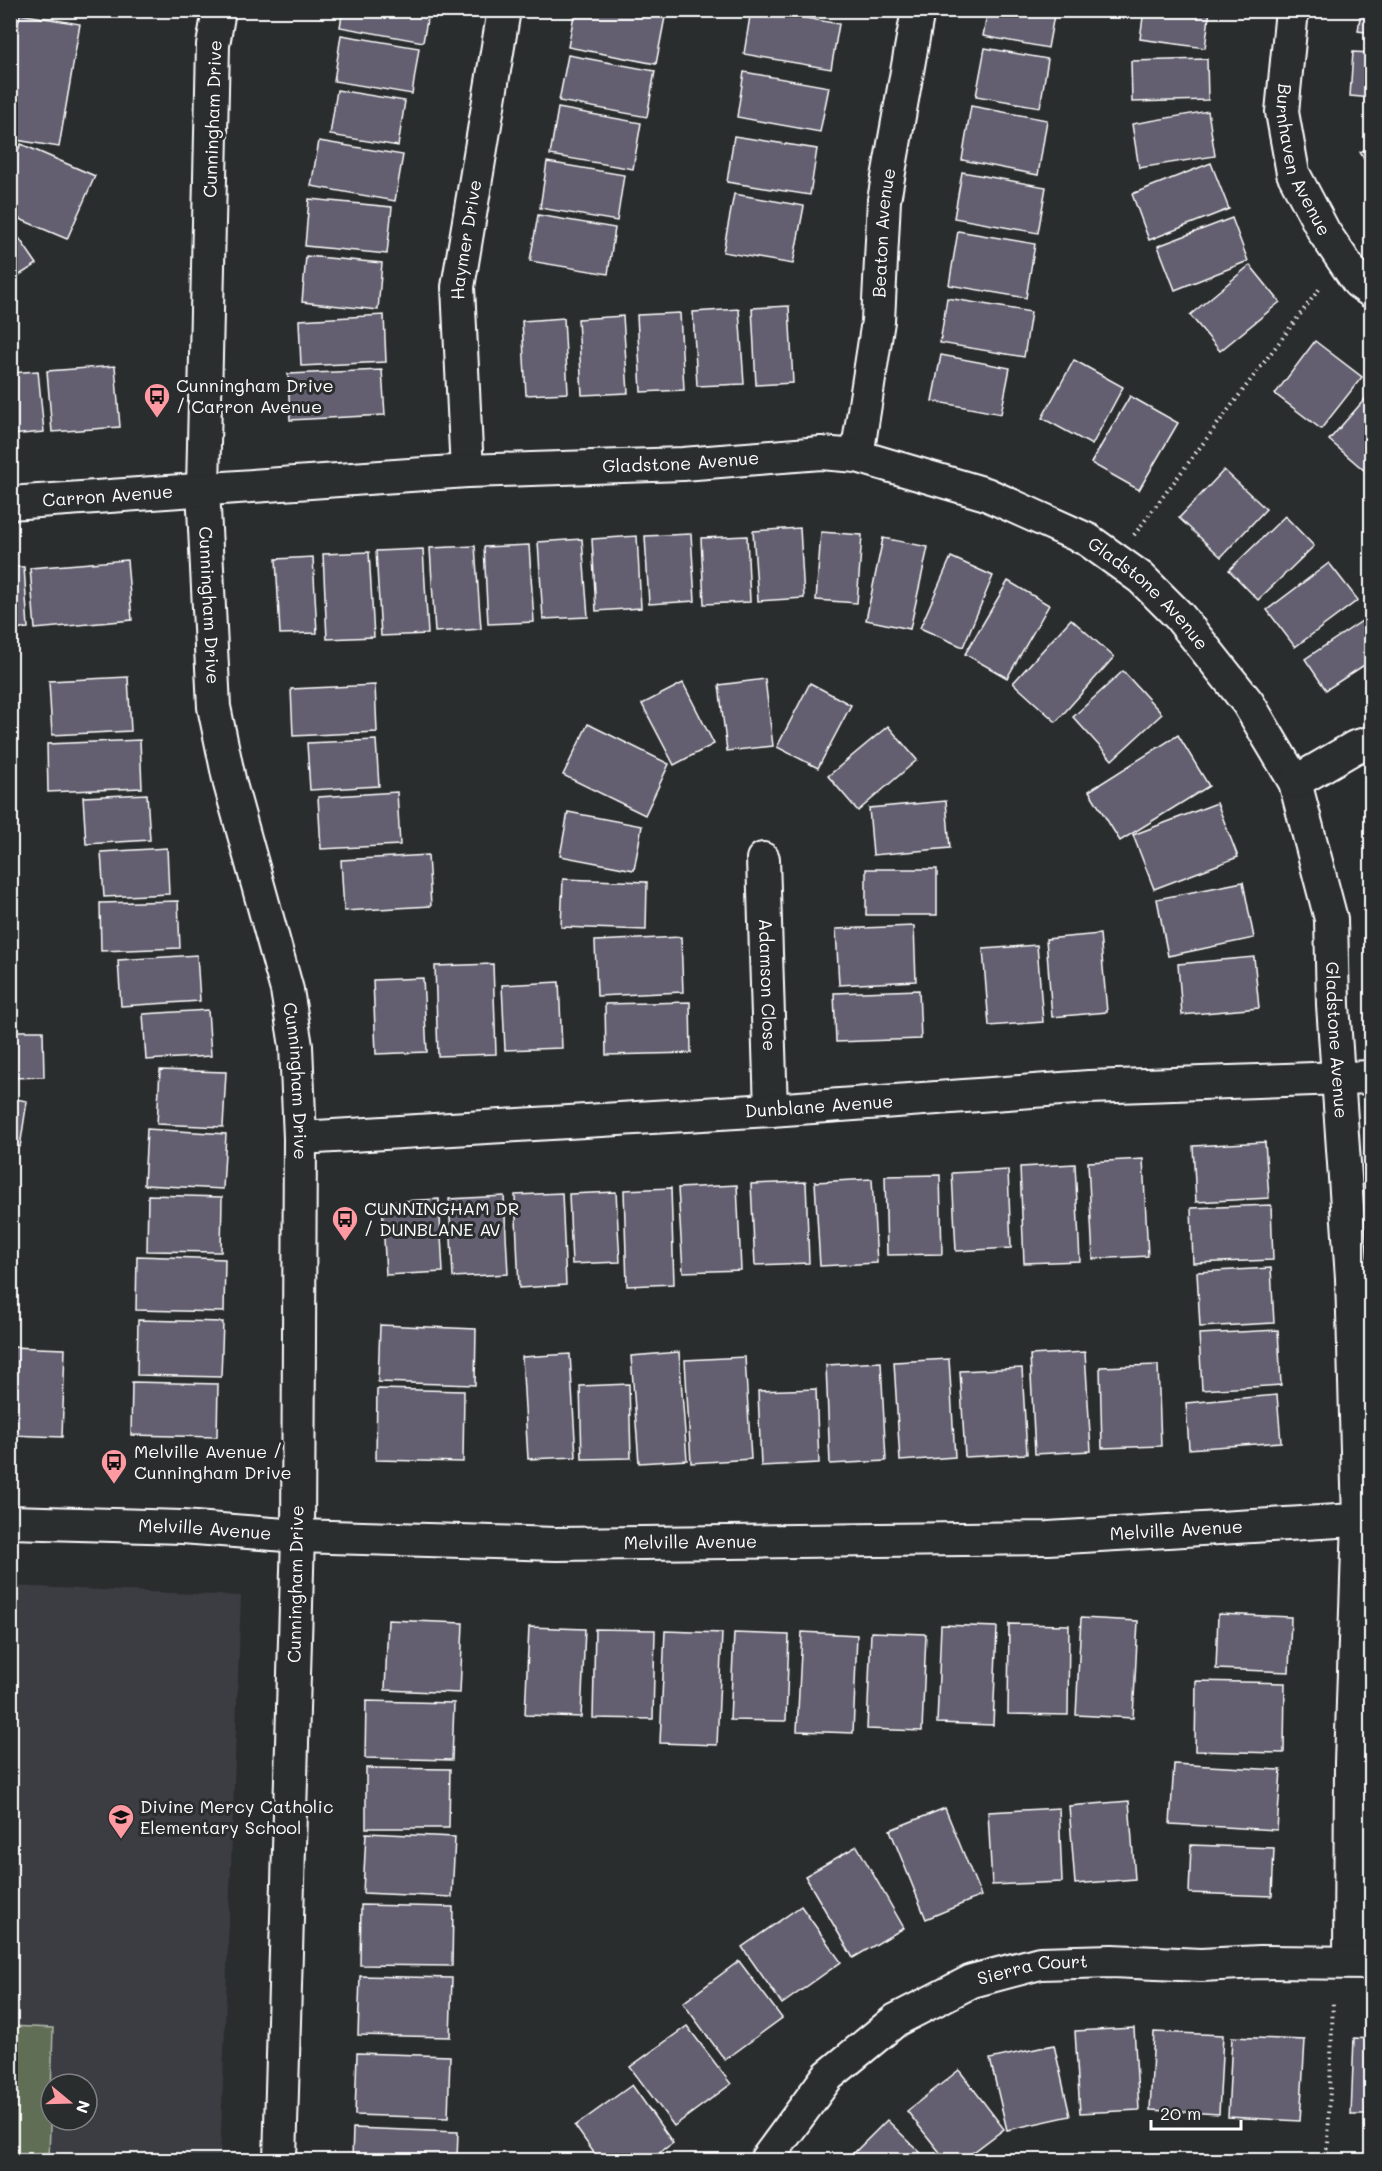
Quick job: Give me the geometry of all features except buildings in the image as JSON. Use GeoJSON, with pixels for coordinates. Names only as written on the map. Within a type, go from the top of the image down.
{"type":"FeatureCollection","features":[{"type":"Feature","properties":{"kind":"street","name":"Cunningham Drive"},"geometry":{"type":"LineString","coordinates":[[219,10],[213,45],[203,489],[214,707],[230,784],[287,990],[296,1046],[300,1138],[298,1536],[280,2160]]}},
{"type":"Feature","properties":{"kind":"street","name":"Haymer Drive"},"geometry":{"type":"LineString","coordinates":[[467,471],[458,287],[504,10]]}},
{"type":"Feature","properties":{"kind":"street","name":"Beaton Avenue"},"geometry":{"type":"LineString","coordinates":[[857,456],[878,321],[884,200],[918,10]]}},
{"type":"Feature","properties":{"kind":"street","name":"Burnhaven Avenue"},"geometry":{"type":"LineString","coordinates":[[1292,10],[1282,112],[1293,173],[1324,232],[1358,282],[1371,292]]}},
{"type":"Feature","properties":{"kind":"street","name":"Gladstone Avenue"},"geometry":{"type":"LineString","coordinates":[[203,489],[467,471],[683,464],[821,453],[857,456],[986,494],[1088,540],[1141,578],[1179,616],[1248,703],[1295,782],[1331,919],[1333,1005],[1352,1278],[1365,1519],[1351,1763],[1361,1963]]}},
{"type":"Feature","properties":{"kind":"street","name":"Carron Avenue"},"geometry":{"type":"LineString","coordinates":[[10,503],[203,489]]}},
{"type":"Feature","properties":{"kind":"street"},"geometry":{"type":"LineString","coordinates":[[1295,782],[1355,747],[1371,742]]}},
{"type":"Feature","properties":{"kind":"street","name":"Adamson Close"},"geometry":{"type":"LineString","coordinates":[[763,859],[771,1110]]}},
{"type":"Feature","properties":{"kind":"street","name":"Dunblane Avenue"},"geometry":{"type":"LineString","coordinates":[[300,1138],[771,1110],[1089,1087],[1371,1077]]}},
{"type":"Feature","properties":{"kind":"street","name":"Melville Avenue"},"geometry":{"type":"LineString","coordinates":[[10,1522],[182,1527],[298,1536],[556,1544],[1048,1538],[1365,1519]]}},
{"type":"Feature","properties":{"kind":"street","name":"Sierra Court"},"geometry":{"type":"LineString","coordinates":[[766,2160],[828,2076],[896,2020],[972,1982],[1040,1963],[1113,1961],[1201,1965],[1361,1963]]}},
{"type":"Feature","properties":{"kind":"path"},"geometry":{"type":"LineString","coordinates":[[1134,536],[1320,288]]}},
{"type":"Feature","properties":{"kind":"path"},"geometry":{"type":"LineString","coordinates":[[1322,2160],[1328,2145],[1333,2001]]}},
{"type":"Feature","properties":{"kind":"shaded area","name":"Divine Mercy Catholic Elementary School"},"geometry":{"type":"Polygon","coordinates":[[[11,1586],[241,1596],[220,2160],[11,2160],[11,1586]]]}},
{"type":"Feature","properties":{"kind":"green space"},"geometry":{"type":"Polygon","coordinates":[[[11,2026],[53,2028],[52,2072],[39,2072],[39,2132],[50,2132],[49,2160],[11,2160],[11,2026]]]}},
{"type":"Feature","properties":{"kind":"place","name":"Cunningham Drive / Carron Avenue"},"geometry":{"type":"Point","coordinates":[157,419]}},
{"type":"Feature","properties":{"kind":"place","name":"CUNNINGHAM DR / DUNBLANE AV"},"geometry":{"type":"Point","coordinates":[345,1242]}},
{"type":"Feature","properties":{"kind":"place","name":"Melville Avenue / Cunningham Drive"},"geometry":{"type":"Point","coordinates":[114,1485]}},
{"type":"Feature","properties":{"kind":"place","name":"Divine Mercy Catholic Elementary School"},"geometry":{"type":"Point","coordinates":[121,1840]}}]}
